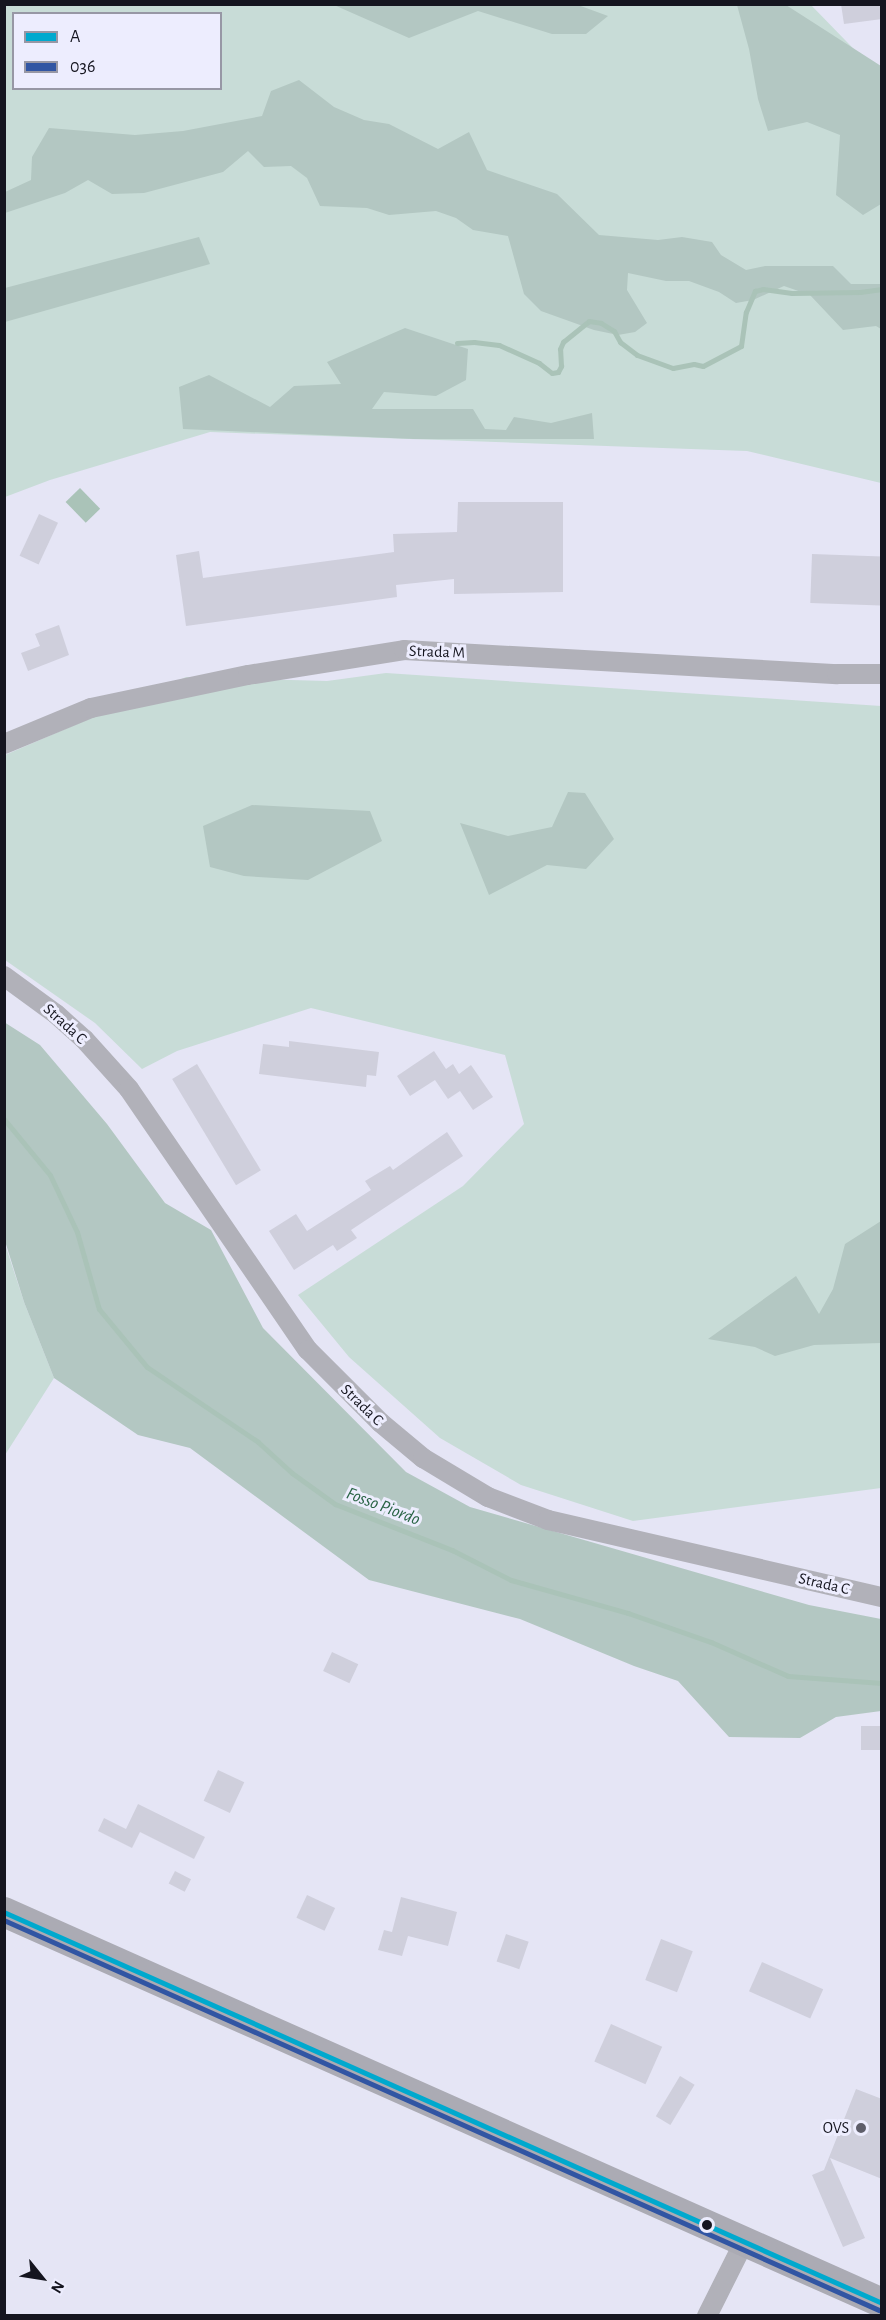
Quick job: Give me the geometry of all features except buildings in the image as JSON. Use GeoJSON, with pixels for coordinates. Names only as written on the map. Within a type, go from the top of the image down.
{"type":"FeatureCollection","features":[{"type":"Feature","properties":{"kind":"main road"},"geometry":{"type":"LineString","coordinates":[[4,1912],[882,2302]]}},
{"type":"Feature","properties":{"kind":"street","name":"Strada M"},"geometry":{"type":"LineString","coordinates":[[4,744],[91,708],[248,675],[404,650],[837,674],[882,674]]}},
{"type":"Feature","properties":{"kind":"street","name":"Strada C"},"geometry":{"type":"LineString","coordinates":[[4,976],[56,1014],[84,1039],[129,1089],[308,1350],[381,1423],[423,1458],[488,1497],[548,1520],[882,1597]]}},
{"type":"Feature","properties":{"kind":"street"},"geometry":{"type":"LineString","coordinates":[[707,2316],[744,2242]]}},
{"type":"Feature","properties":{"kind":"shaded area"},"geometry":{"type":"Polygon","coordinates":[[[5,5],[811,5],[881,77],[881,483],[747,451],[210,432],[50,480],[5,497],[5,5]]]}},
{"type":"Feature","properties":{"kind":"shaded area"},"geometry":{"type":"Polygon","coordinates":[[[334,5],[578,5],[608,16],[586,34],[552,34],[478,11],[409,38],[334,5]]]}},
{"type":"Feature","properties":{"kind":"shaded area"},"geometry":{"type":"Polygon","coordinates":[[[737,5],[786,5],[881,66],[881,204],[863,215],[836,195],[840,135],[807,122],[768,131],[758,99],[749,49],[737,5]]]}},
{"type":"Feature","properties":{"kind":"shaded area"},"geometry":{"type":"Polygon","coordinates":[[[299,80],[334,107],[364,120],[389,124],[438,149],[469,132],[487,170],[557,194],[599,235],[658,240],[682,237],[712,242],[721,255],[746,270],[765,266],[833,266],[851,284],[881,284],[881,329],[876,326],[843,330],[810,295],[784,286],[753,300],[736,303],[719,292],[689,281],[666,281],[628,273],[627,290],[647,323],[635,332],[618,335],[594,330],[541,311],[524,294],[508,236],[473,230],[456,218],[436,211],[389,215],[367,208],[320,206],[307,178],[291,166],[264,167],[248,151],[223,172],[144,193],[112,194],[88,180],[65,193],[5,213],[5,192],[31,180],[32,157],[49,128],[135,135],[183,131],[262,116],[271,91],[299,80]]]}},
{"type":"Feature","properties":{"kind":"shaded area"},"geometry":{"type":"Polygon","coordinates":[[[199,237],[210,264],[5,322],[5,288],[199,237]]]}},
{"type":"Feature","properties":{"kind":"shaded area"},"geometry":{"type":"Polygon","coordinates":[[[405,328],[468,349],[466,380],[436,396],[384,392],[372,409],[473,409],[485,429],[506,430],[514,417],[551,423],[592,413],[594,439],[414,439],[183,429],[179,387],[209,375],[270,407],[294,386],[341,384],[327,362],[405,328]]]}},
{"type":"Feature","properties":{"kind":"shaded area"},"geometry":{"type":"Polygon","coordinates":[[[80,488],[100,509],[86,523],[66,502],[80,488]]]}},
{"type":"Feature","properties":{"kind":"shaded area"},"geometry":{"type":"Polygon","coordinates":[[[386,673],[881,706],[881,1488],[633,1521],[521,1485],[440,1438],[349,1357],[298,1295],[463,1186],[524,1124],[505,1055],[311,1008],[177,1051],[142,1069],[95,1023],[5,960],[5,755],[186,677],[327,681],[386,673]]]}},
{"type":"Feature","properties":{"kind":"shaded area"},"geometry":{"type":"Polygon","coordinates":[[[568,792],[585,793],[614,839],[586,869],[547,865],[489,895],[460,823],[508,836],[552,827],[568,792]]]}},
{"type":"Feature","properties":{"kind":"shaded area"},"geometry":{"type":"Polygon","coordinates":[[[252,805],[370,811],[382,841],[308,880],[244,876],[210,867],[203,826],[252,805]]]}},
{"type":"Feature","properties":{"kind":"shaded area"},"geometry":{"type":"Polygon","coordinates":[[[4,1022],[40,1045],[107,1124],[165,1203],[211,1230],[263,1328],[406,1472],[470,1507],[809,1605],[881,1619],[881,1711],[836,1717],[800,1738],[729,1737],[678,1681],[634,1666],[520,1619],[369,1580],[190,1448],[138,1435],[54,1378],[24,1302],[5,1241],[4,1022]]]}},
{"type":"Feature","properties":{"kind":"shaded area"},"geometry":{"type":"Polygon","coordinates":[[[881,1221],[881,1343],[814,1345],[775,1356],[755,1347],[708,1339],[796,1276],[819,1314],[833,1289],[845,1244],[881,1221]]]}},
{"type":"Feature","properties":{"kind":"shaded area"},"geometry":{"type":"Polygon","coordinates":[[[4,1241],[24,1302],[54,1378],[5,1455],[4,1241]]]}},
{"type":"Feature","properties":{"kind":"waterway"},"geometry":{"type":"LineString","coordinates":[[457,343],[474,342],[499,345],[539,363],[552,373],[558,372],[561,366],[560,349],[563,342],[589,321],[601,323],[614,331],[620,342],[637,355],[673,368],[694,364],[703,366],[741,346],[746,312],[755,291],[763,289],[792,293],[860,292],[882,289]]}},
{"type":"Feature","properties":{"kind":"waterway","name":"Fosso Piordo"},"geometry":{"type":"LineString","coordinates":[[4,1119],[50,1175],[77,1232],[99,1309],[147,1367],[258,1442],[292,1473],[335,1504],[452,1550],[511,1580],[628,1613],[711,1642],[788,1676],[882,1683]]}},
{"type":"Feature","properties":{"kind":"transit line","name":"A"},"geometry":{"type":"LineString","coordinates":[[4,1912],[882,2303]]}},
{"type":"Feature","properties":{"kind":"transit line","name":"036"},"geometry":{"type":"LineString","coordinates":[[4,1920],[879,2310]]}},
{"type":"Feature","properties":{"kind":"place","name":"OVS"},"geometry":{"type":"Point","coordinates":[861,2128]}}]}
